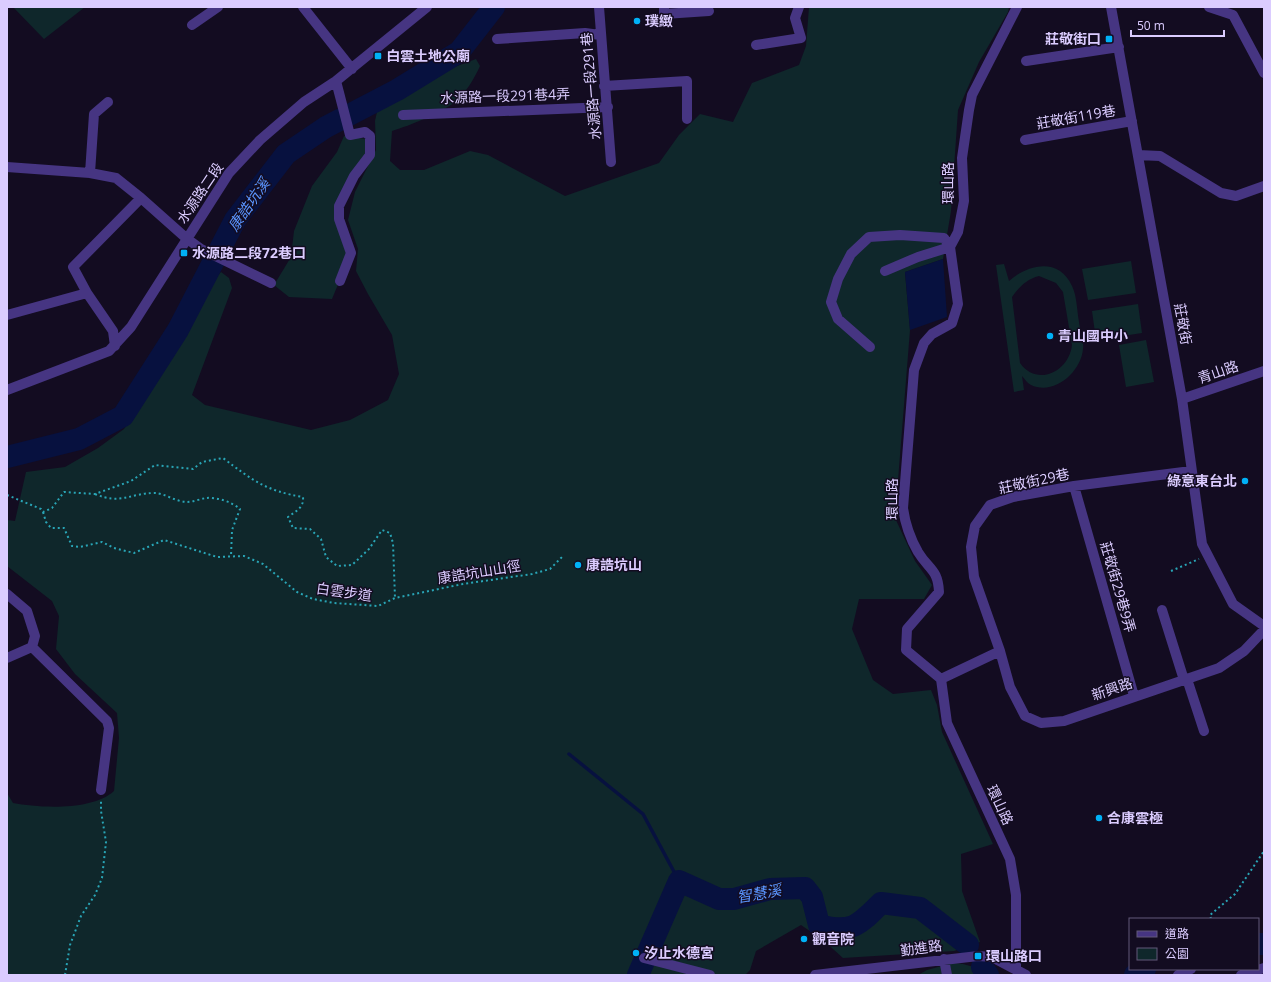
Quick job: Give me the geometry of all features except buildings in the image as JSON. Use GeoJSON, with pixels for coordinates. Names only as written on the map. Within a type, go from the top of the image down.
{"type":"FeatureCollection","features":[{"type":"Feature","properties":{"kind":"street"},"geometry":{"type":"LineString","coordinates":[[192,24],[218,7]]}},
{"type":"Feature","properties":{"kind":"street"},"geometry":{"type":"LineString","coordinates":[[303,7],[352,68]]}},
{"type":"Feature","properties":{"kind":"street","name":"水源路二段"},"geometry":{"type":"LineString","coordinates":[[7,390],[109,351],[115,346],[131,327],[186,238],[229,173],[260,140],[304,102],[336,81],[427,7]]}},
{"type":"Feature","properties":{"kind":"street","name":"水源路一段291巷"},"geometry":{"type":"LineString","coordinates":[[599,7],[604,86],[608,107],[611,162]]}},
{"type":"Feature","properties":{"kind":"street"},"geometry":{"type":"LineString","coordinates":[[664,7],[664,14],[709,11]]}},
{"type":"Feature","properties":{"kind":"street"},"geometry":{"type":"LineString","coordinates":[[756,45],[801,38],[795,18],[799,7]]}},
{"type":"Feature","properties":{"kind":"street","name":"環山路"},"geometry":{"type":"LineString","coordinates":[[1016,969],[1016,895],[1010,859],[947,723],[941,679],[906,650],[906,629],[939,592],[938,578],[918,552],[904,523],[903,508],[914,370],[924,343],[932,334],[952,323],[958,304],[950,247],[958,232],[964,201],[962,158],[972,95],[1017,7]]}},
{"type":"Feature","properties":{"kind":"street","name":"莊敬街"},"geometry":{"type":"LineString","coordinates":[[1111,7],[1182,399],[1202,544],[1233,604],[1264,626]]}},
{"type":"Feature","properties":{"kind":"street"},"geometry":{"type":"LineString","coordinates":[[1209,7],[1233,15],[1264,73]]}},
{"type":"Feature","properties":{"kind":"street"},"geometry":{"type":"LineString","coordinates":[[497,39],[585,33],[600,35]]}},
{"type":"Feature","properties":{"kind":"street"},"geometry":{"type":"LineString","coordinates":[[1026,61],[1118,47]]}},
{"type":"Feature","properties":{"kind":"street"},"geometry":{"type":"LineString","coordinates":[[336,81],[342,98],[350,135],[365,132],[370,136],[370,155],[354,176],[339,206],[339,219],[351,253],[340,281]]}},
{"type":"Feature","properties":{"kind":"street"},"geometry":{"type":"LineString","coordinates":[[604,86],[686,81],[686,119]]}},
{"type":"Feature","properties":{"kind":"street"},"geometry":{"type":"LineString","coordinates":[[90,173],[94,114],[108,102]]}},
{"type":"Feature","properties":{"kind":"street","name":"水源路一段291巷4弄"},"geometry":{"type":"LineString","coordinates":[[403,115],[608,107]]}},
{"type":"Feature","properties":{"kind":"street","name":"莊敬街119巷"},"geometry":{"type":"LineString","coordinates":[[1025,140],[1132,121]]}},
{"type":"Feature","properties":{"kind":"street"},"geometry":{"type":"LineString","coordinates":[[1138,155],[1160,156],[1221,193],[1236,196],[1264,186]]}},
{"type":"Feature","properties":{"kind":"street"},"geometry":{"type":"LineString","coordinates":[[7,167],[90,173],[116,178],[201,249],[229,264],[271,283]]}},
{"type":"Feature","properties":{"kind":"street"},"geometry":{"type":"LineString","coordinates":[[115,346],[113,331],[87,293],[73,267],[141,198]]}},
{"type":"Feature","properties":{"kind":"street"},"geometry":{"type":"LineString","coordinates":[[870,347],[838,319],[831,302],[838,279],[851,254],[869,237],[900,235],[944,238],[950,247],[918,257],[885,271]]}},
{"type":"Feature","properties":{"kind":"street"},"geometry":{"type":"LineString","coordinates":[[7,315],[87,293]]}},
{"type":"Feature","properties":{"kind":"street","name":"青山路"},"geometry":{"type":"LineString","coordinates":[[1182,399],[1264,371]]}},
{"type":"Feature","properties":{"kind":"street","name":"莊敬街29巷"},"geometry":{"type":"LineString","coordinates":[[1000,650],[974,577],[971,547],[975,526],[990,505],[1013,496],[1074,486],[1191,471]]}},
{"type":"Feature","properties":{"kind":"street","name":"莊敬街29巷9弄"},"geometry":{"type":"LineString","coordinates":[[1074,486],[1134,696]]}},
{"type":"Feature","properties":{"kind":"street"},"geometry":{"type":"LineString","coordinates":[[7,594],[27,611],[35,636],[32,647]]}},
{"type":"Feature","properties":{"kind":"street"},"geometry":{"type":"LineString","coordinates":[[1162,610],[1204,731]]}},
{"type":"Feature","properties":{"kind":"street","name":"新興路"},"geometry":{"type":"LineString","coordinates":[[1000,650],[1010,687],[1025,716],[1041,723],[1064,721],[1219,668],[1244,651],[1264,630]]}},
{"type":"Feature","properties":{"kind":"street"},"geometry":{"type":"LineString","coordinates":[[7,658],[32,647]]}},
{"type":"Feature","properties":{"kind":"street"},"geometry":{"type":"LineString","coordinates":[[32,647],[107,721],[109,728],[101,790]]}},
{"type":"Feature","properties":{"kind":"street"},"geometry":{"type":"LineString","coordinates":[[941,679],[1000,650]]}},
{"type":"Feature","properties":{"kind":"street","name":"勤進路"},"geometry":{"type":"LineString","coordinates":[[815,975],[914,964],[944,959],[992,957],[1026,975]]}},
{"type":"Feature","properties":{"kind":"street"},"geometry":{"type":"LineString","coordinates":[[644,958],[710,975]]}},
{"type":"Feature","properties":{"kind":"street"},"geometry":{"type":"LineString","coordinates":[[944,959],[947,975]]}},
{"type":"Feature","properties":{"kind":"street"},"geometry":{"type":"LineString","coordinates":[[1178,975],[1189,970]]}},
{"type":"Feature","properties":{"kind":"street"},"geometry":{"type":"LineString","coordinates":[[1241,975],[1257,970]]}},
{"type":"Feature","properties":{"kind":"path","name":"白雲步道"},"geometry":{"type":"LineString","coordinates":[[7,495],[41,509],[46,522],[51,528],[64,528],[72,546],[80,548],[102,542],[114,548],[134,553],[164,540],[217,557],[244,556],[263,564],[297,592],[313,599],[334,603],[378,606],[395,598],[393,543],[390,534],[382,530],[369,550],[352,565],[338,566],[326,557],[321,539],[310,529],[294,528],[288,517],[301,508],[304,504],[303,497],[279,493],[251,480],[223,458],[202,462],[193,469],[155,465],[131,481],[95,494],[64,492],[52,508],[43,512]]}},
{"type":"Feature","properties":{"kind":"path"},"geometry":{"type":"LineString","coordinates":[[95,494],[108,500],[157,492],[169,498],[188,502],[207,498],[232,502],[240,509],[232,530],[232,556]]}},
{"type":"Feature","properties":{"kind":"path"},"geometry":{"type":"LineString","coordinates":[[1171,571],[1208,556]]}},
{"type":"Feature","properties":{"kind":"path","name":"康誥坑山山徑"},"geometry":{"type":"LineString","coordinates":[[395,598],[463,584],[532,574],[550,568],[562,557]]}},
{"type":"Feature","properties":{"kind":"path"},"geometry":{"type":"LineString","coordinates":[[65,975],[70,945],[81,916],[95,895],[102,878],[106,842],[100,811],[101,790]]}},
{"type":"Feature","properties":{"kind":"path"},"geometry":{"type":"LineString","coordinates":[[1211,918],[1210,915],[1235,894],[1264,851]]}},
{"type":"Feature","properties":{"kind":"green space"},"geometry":{"type":"Polygon","coordinates":[[[13,7],[85,7],[44,39],[13,7]]]}},
{"type":"Feature","properties":{"kind":"green space"},"geometry":{"type":"Polygon","coordinates":[[[809,7],[1009,7],[1008,12],[979,62],[958,110],[951,211],[943,259],[905,272],[910,330],[895,518],[915,561],[932,585],[924,599],[859,599],[852,629],[873,680],[893,694],[931,690],[937,705],[942,732],[993,844],[961,854],[962,891],[980,942],[954,951],[843,958],[823,940],[801,925],[756,951],[750,970],[745,975],[7,975],[7,793],[13,803],[51,807],[79,805],[93,802],[104,797],[114,791],[119,738],[117,713],[75,674],[56,649],[59,616],[52,601],[7,566],[7,520],[15,521],[26,472],[65,467],[98,448],[124,429],[163,371],[211,283],[221,272],[229,278],[232,288],[192,395],[205,405],[311,430],[350,420],[388,400],[399,374],[392,335],[356,271],[358,249],[348,220],[355,192],[376,150],[375,121],[377,112],[449,69],[476,59],[480,66],[469,86],[455,102],[425,119],[392,131],[390,161],[400,170],[424,170],[470,151],[488,155],[565,196],[659,163],[679,135],[700,114],[733,122],[752,83],[799,65],[806,46],[809,7]]]}},
{"type":"Feature","properties":{"kind":"green space"},"geometry":{"type":"Polygon","coordinates":[[[344,136],[367,139],[367,156],[336,212],[351,253],[332,299],[289,297],[274,285],[291,257],[294,231],[312,186],[337,152],[344,136]]]}},
{"type":"Feature","properties":{"kind":"green space"},"geometry":{"type":"Polygon","coordinates":[[[1131,261],[1136,293],[1088,300],[1082,269],[1131,261]]]}},
{"type":"Feature","properties":{"kind":"green space"},"geometry":{"type":"Polygon","coordinates":[[[1004,264],[1009,281],[1017,275],[1034,267],[1051,267],[1066,277],[1072,286],[1076,299],[1083,349],[1081,358],[1072,373],[1057,385],[1040,388],[1031,385],[1022,376],[1024,390],[1014,392],[996,265],[1004,264]],[[1039,276],[1035,277],[1017,290],[1012,297],[1020,363],[1027,370],[1035,374],[1043,375],[1059,369],[1070,355],[1072,345],[1063,292],[1056,283],[1039,276]]]}},
{"type":"Feature","properties":{"kind":"green space"},"geometry":{"type":"Polygon","coordinates":[[[1138,304],[1142,333],[1096,340],[1092,311],[1138,304]]]}},
{"type":"Feature","properties":{"kind":"green space"},"geometry":{"type":"Polygon","coordinates":[[[1146,340],[1154,382],[1126,387],[1119,345],[1146,340]]]}},
{"type":"Feature","properties":{"kind":"green space"},"geometry":{"type":"Polygon","coordinates":[[[953,963],[963,964],[1002,975],[918,975],[927,970],[953,963]]]}},
{"type":"Feature","properties":{"kind":"shaded area"},"geometry":{"type":"Polygon","coordinates":[[[943,259],[947,317],[910,330],[905,272],[943,259]]]}},
{"type":"Feature","properties":{"kind":"waterway","name":"康誥坑溪"},"geometry":{"type":"LineString","coordinates":[[7,457],[79,439],[123,416],[178,330],[235,220],[286,154],[326,127],[397,90],[459,52],[494,7]]}},
{"type":"Feature","properties":{"kind":"waterway"},"geometry":{"type":"LineString","coordinates":[[569,754],[643,814],[679,881]]}},
{"type":"Feature","properties":{"kind":"waterway","name":"智慧溪"},"geometry":{"type":"LineString","coordinates":[[638,975],[679,881],[719,899],[734,899],[770,889],[805,888],[812,897],[819,925],[830,928],[847,928],[854,926],[867,917],[881,903],[920,908],[968,945]]}},
{"type":"Feature","properties":{"kind":"waterway","name":"智慧溪"},"geometry":{"type":"LineString","coordinates":[[1259,944],[1264,944]]}},
{"type":"Feature","properties":{"kind":"waterway","name":"智慧溪"},"geometry":{"type":"LineString","coordinates":[[982,967],[988,975]]}},
{"type":"Feature","properties":{"kind":"waterway","name":"智慧溪"},"geometry":{"type":"LineString","coordinates":[[1135,975],[1143,970]]}},
{"type":"Feature","properties":{"kind":"place","name":"璞緻"},"geometry":{"type":"Point","coordinates":[637,21]}},
{"type":"Feature","properties":{"kind":"place","name":"莊敬街口"},"geometry":{"type":"Point","coordinates":[1109,39]}},
{"type":"Feature","properties":{"kind":"place","name":"白雲土地公廟"},"geometry":{"type":"Point","coordinates":[378,56]}},
{"type":"Feature","properties":{"kind":"place","name":"水源路二段72巷口"},"geometry":{"type":"Point","coordinates":[184,253]}},
{"type":"Feature","properties":{"kind":"place","name":"青山國中小"},"geometry":{"type":"Point","coordinates":[1050,336]}},
{"type":"Feature","properties":{"kind":"place","name":"綠意東台北"},"geometry":{"type":"Point","coordinates":[1245,481]}},
{"type":"Feature","properties":{"kind":"place","name":"康誥坑山"},"geometry":{"type":"Point","coordinates":[578,565]}},
{"type":"Feature","properties":{"kind":"place","name":"合康雲極"},"geometry":{"type":"Point","coordinates":[1099,818]}},
{"type":"Feature","properties":{"kind":"place","name":"觀音院"},"geometry":{"type":"Point","coordinates":[804,939]}},
{"type":"Feature","properties":{"kind":"place","name":"汐止水德宮"},"geometry":{"type":"Point","coordinates":[636,953]}},
{"type":"Feature","properties":{"kind":"place","name":"環山路口"},"geometry":{"type":"Point","coordinates":[978,956]}}]}
